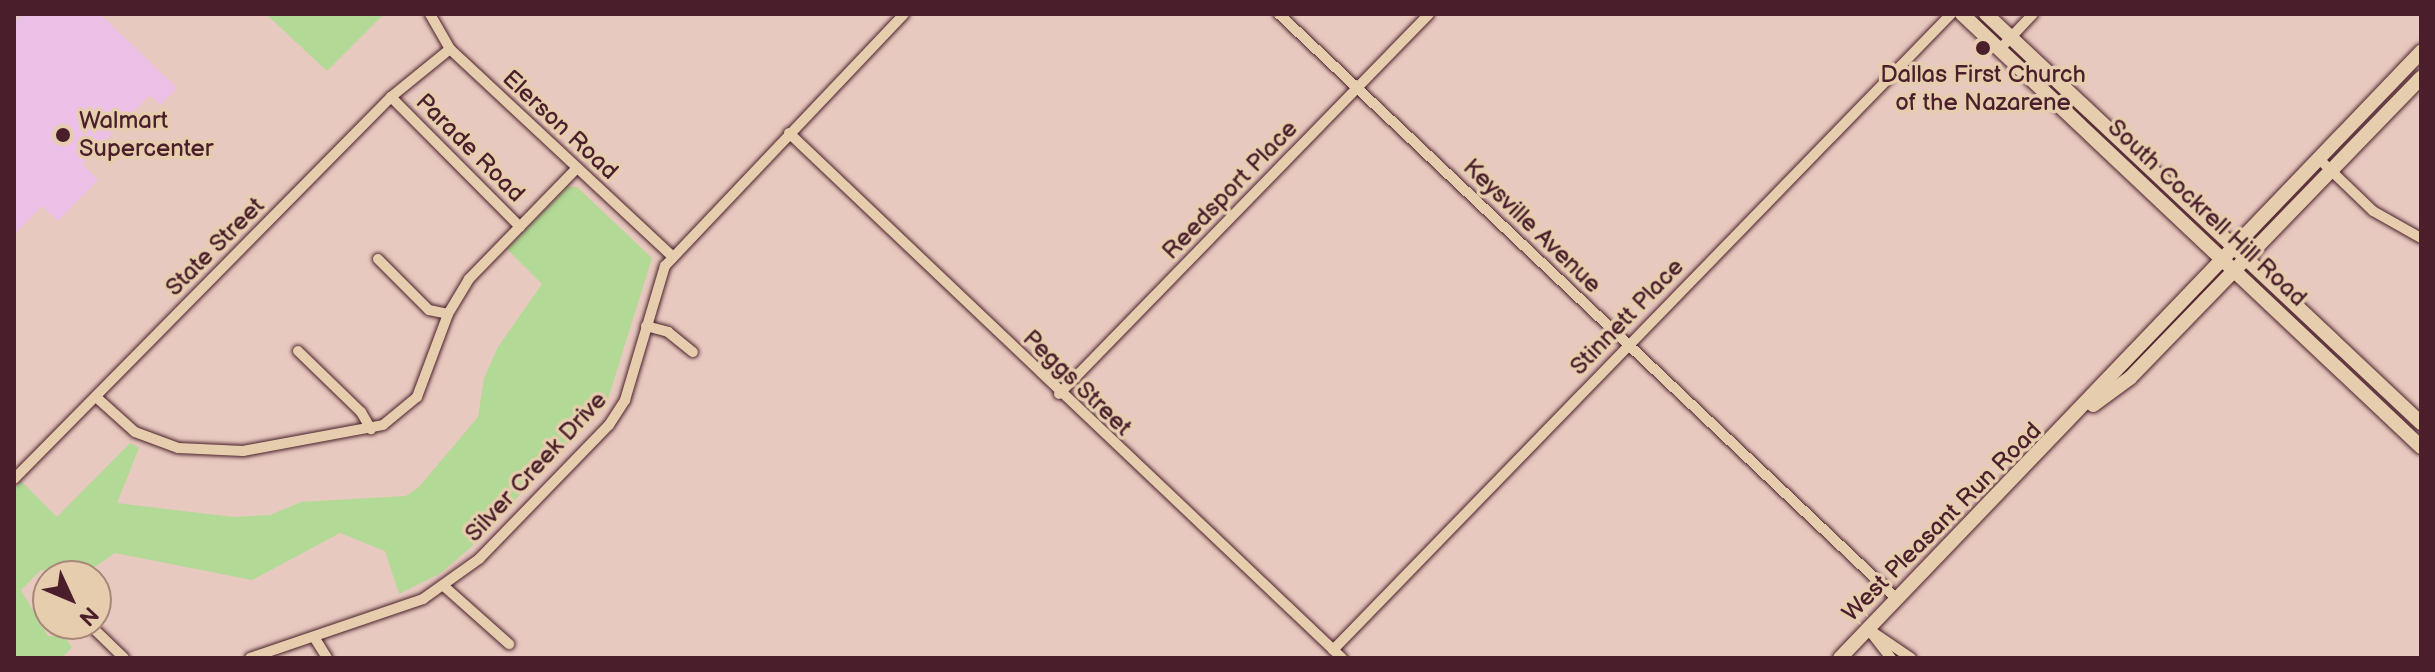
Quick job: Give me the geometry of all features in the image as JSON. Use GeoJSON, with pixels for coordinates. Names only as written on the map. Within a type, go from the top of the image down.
{"type":"FeatureCollection","features":[{"type":"Feature","properties":{"kind":"main road","name":"South Cockrell Hill Road"},"geometry":{"type":"LineString","coordinates":[[1962,14],[2005,43],[2249,257],[2421,423]]}},
{"type":"Feature","properties":{"kind":"main road","name":"South Cockrell Hill Road"},"geometry":{"type":"LineString","coordinates":[[1986,14],[2005,43],[2421,447]]}},
{"type":"Feature","properties":{"kind":"main road","name":"West Pleasant Run Road"},"geometry":{"type":"LineString","coordinates":[[1840,658],[2076,417],[2223,257],[2421,52]]}},
{"type":"Feature","properties":{"kind":"main road","name":"West Pleasant Run Road"},"geometry":{"type":"LineString","coordinates":[[2076,417],[2130,378],[2421,78]]}},
{"type":"Feature","properties":{"kind":"street","name":"Elerson Road"},"geometry":{"type":"LineString","coordinates":[[430,14],[450,49],[673,257]]}},
{"type":"Feature","properties":{"kind":"street","name":"Silver Creek Drive"},"geometry":{"type":"LineString","coordinates":[[250,658],[445,587],[609,425],[625,400],[659,277],[673,257],[904,14]]}},
{"type":"Feature","properties":{"kind":"street","name":"Keysville Avenue"},"geometry":{"type":"LineString","coordinates":[[1279,14],[1897,599]]}},
{"type":"Feature","properties":{"kind":"street","name":"Reedsport Place"},"geometry":{"type":"LineString","coordinates":[[1059,394],[1429,14]]}},
{"type":"Feature","properties":{"kind":"street","name":"Stinnett Place"},"geometry":{"type":"LineString","coordinates":[[1333,650],[1951,14]]}},
{"type":"Feature","properties":{"kind":"street"},"geometry":{"type":"LineString","coordinates":[[2005,43],[2033,14]]}},
{"type":"Feature","properties":{"kind":"street","name":"State Street"},"geometry":{"type":"LineString","coordinates":[[14,479],[391,97],[450,49]]}},
{"type":"Feature","properties":{"kind":"street","name":"Parade Road"},"geometry":{"type":"LineString","coordinates":[[391,97],[520,227]]}},
{"type":"Feature","properties":{"kind":"street","name":"Peggs Street"},"geometry":{"type":"LineString","coordinates":[[789,133],[1059,394],[1342,658]]}},
{"type":"Feature","properties":{"kind":"street"},"geometry":{"type":"LineString","coordinates":[[2319,159],[2373,211],[2421,238]]}},
{"type":"Feature","properties":{"kind":"street"},"geometry":{"type":"LineString","coordinates":[[96,397],[135,432],[178,448],[243,451],[371,429],[401,415],[417,397],[448,314],[469,279],[577,168]]}},
{"type":"Feature","properties":{"kind":"street"},"geometry":{"type":"LineString","coordinates":[[378,259],[429,310],[448,314]]}},
{"type":"Feature","properties":{"kind":"street"},"geometry":{"type":"LineString","coordinates":[[646,326],[668,332],[693,352]]}},
{"type":"Feature","properties":{"kind":"street"},"geometry":{"type":"LineString","coordinates":[[298,351],[361,412],[371,429]]}},
{"type":"Feature","properties":{"kind":"street"},"geometry":{"type":"LineString","coordinates":[[445,587],[509,644]]}},
{"type":"Feature","properties":{"kind":"street"},"geometry":{"type":"LineString","coordinates":[[1868,629],[1891,658]]}},
{"type":"Feature","properties":{"kind":"street"},"geometry":{"type":"LineString","coordinates":[[1868,629],[1911,658]]}},
{"type":"Feature","properties":{"kind":"street"},"geometry":{"type":"LineString","coordinates":[[314,637],[327,658]]}},
{"type":"Feature","properties":{"kind":"street"},"geometry":{"type":"LineString","coordinates":[[105,640],[124,658]]}},
{"type":"Feature","properties":{"kind":"green space"},"geometry":{"type":"Polygon","coordinates":[[[266,14],[384,14],[327,71],[266,14]]]}},
{"type":"Feature","properties":{"kind":"green space"},"geometry":{"type":"Polygon","coordinates":[[[568,187],[577,187],[652,258],[607,402],[471,547],[441,573],[399,594],[385,551],[340,533],[252,580],[115,553],[105,560],[32,560],[32,579],[21,590],[32,609],[32,640],[67,640],[72,647],[62,658],[14,658],[14,489],[21,481],[57,517],[130,443],[139,448],[117,503],[233,517],[270,515],[301,502],[406,496],[419,487],[478,417],[484,378],[498,347],[542,284],[507,249],[568,187]]]}},
{"type":"Feature","properties":{"kind":"building","name":"Walmart Supercenter"},"geometry":{"type":"Polygon","coordinates":[[[23,14],[100,14],[177,88],[160,105],[150,95],[82,164],[98,180],[58,221],[42,206],[14,235],[14,23],[23,14]]]}},
{"type":"Feature","properties":{"kind":"place","name":"Dallas First Church of the Nazarene"},"geometry":{"type":"Point","coordinates":[1983,48]}},
{"type":"Feature","properties":{"kind":"place","name":"Walmart Supercenter"},"geometry":{"type":"Point","coordinates":[63,135]}}]}
